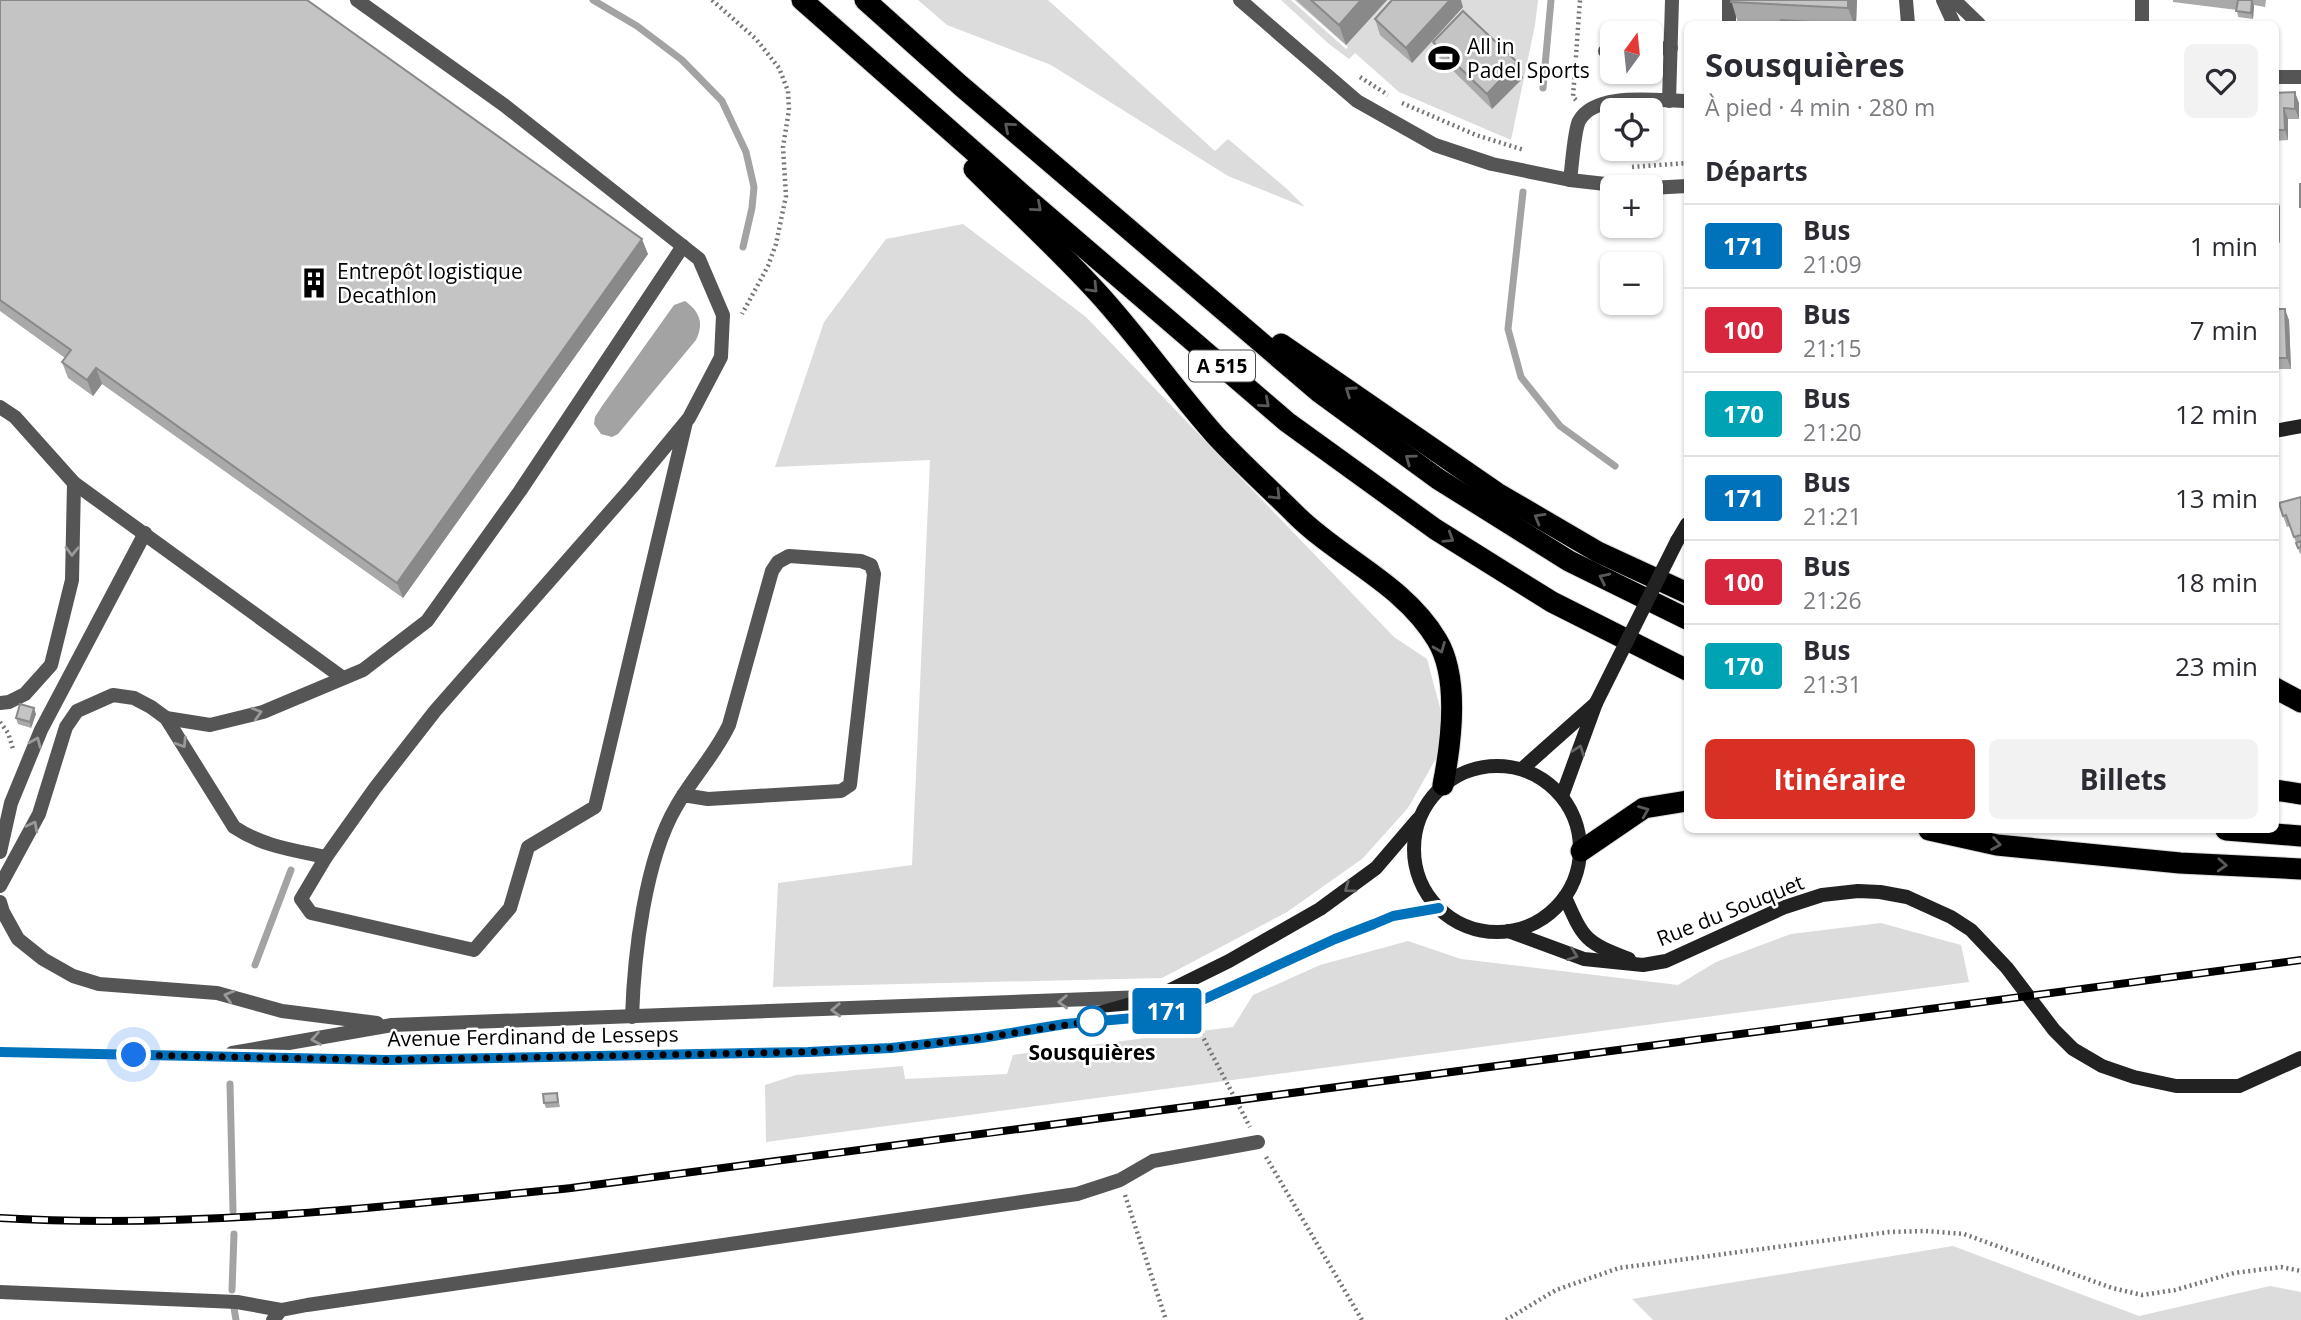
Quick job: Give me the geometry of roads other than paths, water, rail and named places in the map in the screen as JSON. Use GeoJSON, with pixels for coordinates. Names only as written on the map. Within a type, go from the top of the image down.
{"type":"FeatureCollection","features":[{"type":"Feature","properties":{"kind":"highway","name":"A 515"},"geometry":{"type":"LineString","coordinates":[[801,0],[1287,422],[1458,544],[1552,602],[1684,668]]}},
{"type":"Feature","properties":{"kind":"highway"},"geometry":{"type":"LineString","coordinates":[[801,0],[1097,293],[1216,435],[1305,524],[1385,584],[1423,620],[1439,642],[1447,665],[1452,734],[1443,785]]}},
{"type":"Feature","properties":{"kind":"highway","name":"A 515"},"geometry":{"type":"LineString","coordinates":[[865,0],[1174,270],[1320,392],[1438,479],[1569,561],[1684,618]]}},
{"type":"Feature","properties":{"kind":"highway"},"geometry":{"type":"LineString","coordinates":[[1174,270],[1497,493],[1598,552],[1684,592]]}},
{"type":"Feature","properties":{"kind":"highway"},"geometry":{"type":"LineString","coordinates":[[2279,690],[2301,702]]}},
{"type":"Feature","properties":{"kind":"highway"},"geometry":{"type":"LineString","coordinates":[[2279,791],[2301,794]]}},
{"type":"Feature","properties":{"kind":"highway"},"geometry":{"type":"LineString","coordinates":[[1581,851],[1644,808],[1684,801]]}},
{"type":"Feature","properties":{"kind":"highway"},"geometry":{"type":"LineString","coordinates":[[1943,833],[2010,847],[2180,863],[2301,869]]}},
{"type":"Feature","properties":{"kind":"highway"},"geometry":{"type":"LineString","coordinates":[[2264,833],[2301,836]]}},
{"type":"Feature","properties":{"kind":"main road"},"geometry":{"type":"LineString","coordinates":[[2279,430],[2301,426]]}},
{"type":"Feature","properties":{"kind":"main road"},"geometry":{"type":"LineString","coordinates":[[1562,796],[1596,703],[1684,529]]}},
{"type":"Feature","properties":{"kind":"main road"},"geometry":{"type":"LineString","coordinates":[[1522,769],[1596,703]]}},
{"type":"Feature","properties":{"kind":"main road"},"geometry":{"type":"LineString","coordinates":[[1494,765],[1522,769],[1544,779],[1562,796],[1573,813],[1581,851],[1577,875],[1565,897],[1550,914],[1530,925],[1508,931],[1483,930],[1460,923],[1439,908],[1424,888],[1415,864],[1414,839],[1421,815],[1430,799],[1443,785],[1467,771],[1494,765]]}},
{"type":"Feature","properties":{"kind":"main road","name":"Avenue Ferdinand de Lesseps"},"geometry":{"type":"LineString","coordinates":[[1065,1024],[1156,997],[1229,961],[1320,909],[1377,868],[1421,815]]}},
{"type":"Feature","properties":{"kind":"main road","name":"Rue du Souquet"},"geometry":{"type":"LineString","coordinates":[[1508,931],[1584,959],[1643,965],[1666,961],[1785,907],[1822,895],[1858,891],[1880,892],[1917,901],[1971,930],[2007,968],[2054,1030],[2073,1049],[2102,1066],[2134,1077],[2176,1086],[2239,1086],[2301,1058]]}},
{"type":"Feature","properties":{"kind":"main road","name":"Rue du Souquet"},"geometry":{"type":"LineString","coordinates":[[1565,897],[1579,929],[1595,946],[1643,965]]}},
{"type":"Feature","properties":{"kind":"main road","name":"Avenue Ferdinand de Lesseps"},"geometry":{"type":"LineString","coordinates":[[0,1052],[387,1060],[891,1048],[981,1038],[1065,1024],[1134,1018],[1187,1007],[1393,916],[1439,908]]}},
{"type":"Feature","properties":{"kind":"street"},"geometry":{"type":"LineString","coordinates":[[357,0],[504,105],[699,259],[723,315],[722,338],[720,357],[685,422],[624,497],[435,711],[375,788],[326,857],[301,899],[311,913],[474,950],[510,908],[528,847],[595,807],[685,422]]}},
{"type":"Feature","properties":{"kind":"street"},"geometry":{"type":"LineString","coordinates":[[1240,0],[1357,101],[1435,145],[1492,164],[1600,183]]}},
{"type":"Feature","properties":{"kind":"street"},"geometry":{"type":"LineString","coordinates":[[1669,101],[1672,0]]}},
{"type":"Feature","properties":{"kind":"street"},"geometry":{"type":"LineString","coordinates":[[1728,21],[1729,0]]}},
{"type":"Feature","properties":{"kind":"street"},"geometry":{"type":"LineString","coordinates":[[1906,0],[1908,21]]}},
{"type":"Feature","properties":{"kind":"street"},"geometry":{"type":"LineString","coordinates":[[1943,0],[1953,21]]}},
{"type":"Feature","properties":{"kind":"street"},"geometry":{"type":"LineString","coordinates":[[1954,0],[1976,21]]}},
{"type":"Feature","properties":{"kind":"street"},"geometry":{"type":"LineString","coordinates":[[2142,0],[2142,21]]}},
{"type":"Feature","properties":{"kind":"street"},"geometry":{"type":"LineString","coordinates":[[1663,48],[1671,48]]}},
{"type":"Feature","properties":{"kind":"street"},"geometry":{"type":"LineString","coordinates":[[2279,77],[2301,77]]}},
{"type":"Feature","properties":{"kind":"street"},"geometry":{"type":"LineString","coordinates":[[1570,180],[1578,123],[1588,109],[1607,101],[1684,101]]}},
{"type":"Feature","properties":{"kind":"street"},"geometry":{"type":"LineString","coordinates":[[1663,187],[1684,186]]}},
{"type":"Feature","properties":{"kind":"street"},"geometry":{"type":"LineString","coordinates":[[166,718],[211,725],[263,712],[363,670],[427,621],[520,491],[683,246]]}},
{"type":"Feature","properties":{"kind":"street"},"geometry":{"type":"LineString","coordinates":[[0,407],[15,417],[74,483],[343,678]]}},
{"type":"Feature","properties":{"kind":"street"},"geometry":{"type":"LineString","coordinates":[[0,703],[9,702],[25,694],[51,665],[72,580],[74,483]]}},
{"type":"Feature","properties":{"kind":"street"},"geometry":{"type":"LineString","coordinates":[[0,852],[10,803],[41,730],[145,533]]}},
{"type":"Feature","properties":{"kind":"street"},"geometry":{"type":"LineString","coordinates":[[632,1017],[647,888],[664,829],[683,795],[722,740],[729,725],[772,571],[778,562],[789,556],[861,561],[871,565],[874,574],[850,785],[841,790],[708,799],[683,795]]}},
{"type":"Feature","properties":{"kind":"street"},"geometry":{"type":"LineString","coordinates":[[0,886],[39,814],[66,727],[77,711],[113,695],[134,698],[166,718],[234,827],[250,838],[269,845],[326,857]]}},
{"type":"Feature","properties":{"kind":"street"},"geometry":{"type":"LineString","coordinates":[[0,902],[18,939],[43,959],[73,976],[99,984],[217,993],[282,1011],[392,1026]]}},
{"type":"Feature","properties":{"kind":"street"},"geometry":{"type":"LineString","coordinates":[[215,1056],[392,1026],[1156,997]]}},
{"type":"Feature","properties":{"kind":"street"},"geometry":{"type":"LineString","coordinates":[[0,1292],[237,1302],[277,1315],[1077,1194],[1121,1180],[1153,1161],[1258,1142]]}},
{"type":"Feature","properties":{"kind":"waterway"},"geometry":{"type":"LineString","coordinates":[[593,0],[637,26],[682,60],[722,101],[746,152],[754,187],[743,247]]}},
{"type":"Feature","properties":{"kind":"waterway"},"geometry":{"type":"LineString","coordinates":[[1543,88],[1551,0]]}},
{"type":"Feature","properties":{"kind":"waterway"},"geometry":{"type":"LineString","coordinates":[[1523,192],[1508,329],[1521,377],[1560,426],[1615,466]]}},
{"type":"Feature","properties":{"kind":"waterway"},"geometry":{"type":"LineString","coordinates":[[255,965],[291,870]]}},
{"type":"Feature","properties":{"kind":"waterway"},"geometry":{"type":"LineString","coordinates":[[230,1084],[233,1211]]}},
{"type":"Feature","properties":{"kind":"waterway"},"geometry":{"type":"LineString","coordinates":[[232,1290],[234,1234]]}},
{"type":"Feature","properties":{"kind":"waterway"},"geometry":{"type":"LineString","coordinates":[[234,1308],[236,1320]]}},
{"type":"Feature","properties":{"kind":"railway"},"geometry":{"type":"LineString","coordinates":[[0,1218],[72,1221],[215,1218],[357,1209],[571,1188],[2301,960]]}},
{"type":"Feature","properties":{"kind":"place","name":"All in Padel Sports"},"geometry":{"type":"Point","coordinates":[1444,58]}},
{"type":"Feature","properties":{"kind":"place","name":"Entrepôt logistique Decathlon"},"geometry":{"type":"Point","coordinates":[314,283]}},
{"type":"Feature","properties":{"kind":"place","name":"Sousquières"},"geometry":{"type":"Point","coordinates":[1092,1021]}}]}
